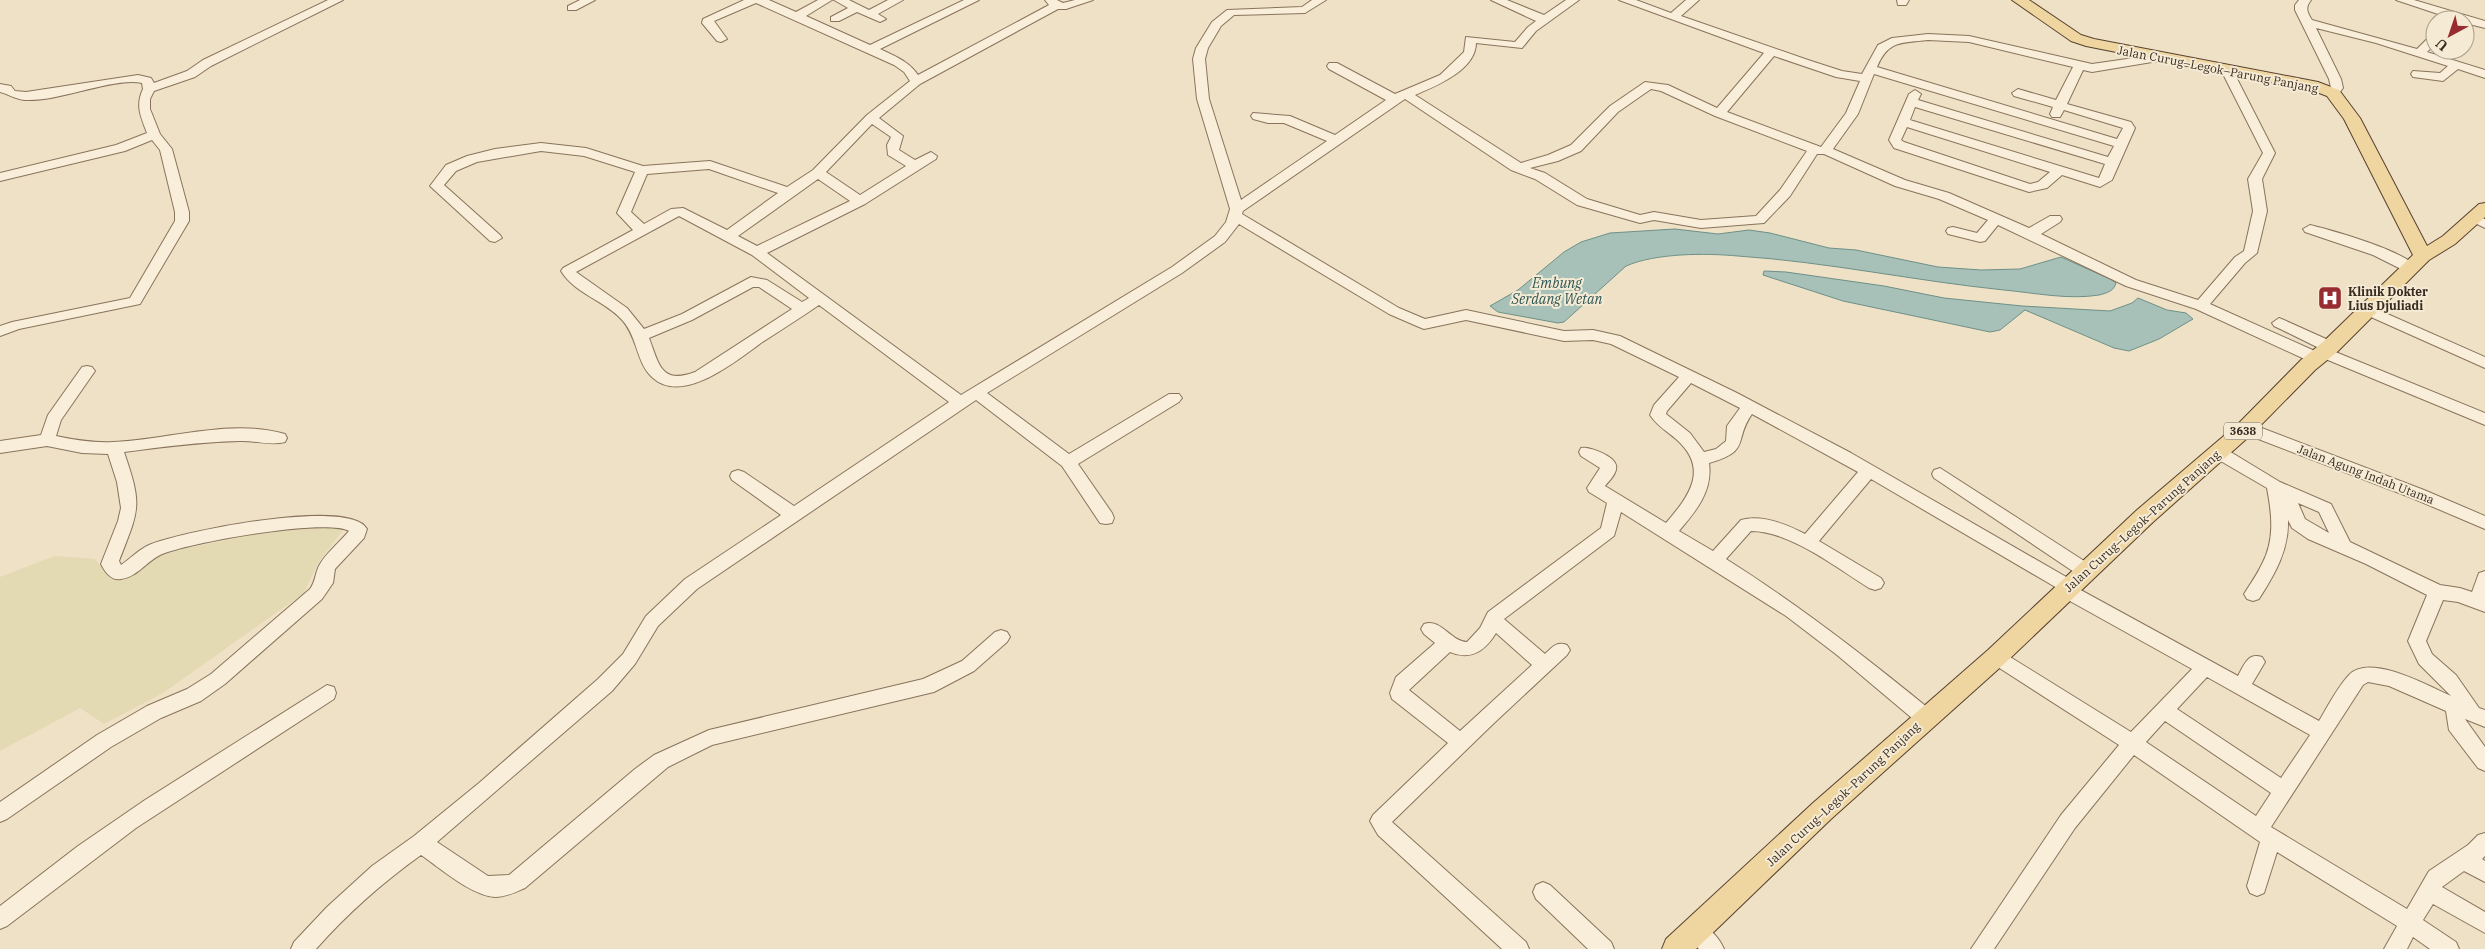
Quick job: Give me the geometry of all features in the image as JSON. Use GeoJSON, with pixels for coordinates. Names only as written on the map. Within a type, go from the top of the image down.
{"type":"FeatureCollection","features":[{"type":"Feature","properties":{"kind":"main road","name":"Jalan Curug–Legok–Parung Panjang"},"geometry":{"type":"LineString","coordinates":[[1676,949],[1822,811],[1996,657],[2067,588],[2246,428],[2416,262],[2352,118],[2333,93],[2318,87],[2158,57],[2082,40],[2019,0]]}},
{"type":"Feature","properties":{"kind":"main road"},"geometry":{"type":"LineString","coordinates":[[2416,262],[2481,217]]}},
{"type":"Feature","properties":{"kind":"street"},"geometry":{"type":"LineString","coordinates":[[149,89],[191,74],[207,62],[337,0]]}},
{"type":"Feature","properties":{"kind":"street"},"geometry":{"type":"LineString","coordinates":[[572,8],[589,0]]}},
{"type":"Feature","properties":{"kind":"street"},"geometry":{"type":"LineString","coordinates":[[721,39],[708,23],[709,19],[753,0]]}},
{"type":"Feature","properties":{"kind":"street"},"geometry":{"type":"LineString","coordinates":[[760,0],[871,49],[909,70],[916,81]]}},
{"type":"Feature","properties":{"kind":"street"},"geometry":{"type":"LineString","coordinates":[[796,16],[826,0]]}},
{"type":"Feature","properties":{"kind":"street"},"geometry":{"type":"LineString","coordinates":[[840,0],[880,19]]}},
{"type":"Feature","properties":{"kind":"street"},"geometry":{"type":"LineString","coordinates":[[869,14],[896,0]]}},
{"type":"Feature","properties":{"kind":"street"},"geometry":{"type":"LineString","coordinates":[[871,49],[973,0]]}},
{"type":"Feature","properties":{"kind":"street"},"geometry":{"type":"LineString","coordinates":[[727,237],[788,192],[818,173],[871,118],[903,94],[916,81],[976,50],[1053,2],[1066,6],[1087,0]]}},
{"type":"Feature","properties":{"kind":"street"},"geometry":{"type":"LineString","coordinates":[[1320,0],[1305,10],[1231,12],[1216,24],[1202,48],[1199,59],[1203,99],[1236,213],[1394,310],[1424,324],[1466,315],[1564,336],[1607,337],[1748,406],[1868,472],[1971,529],[2067,588],[2322,732]]}},
{"type":"Feature","properties":{"kind":"street"},"geometry":{"type":"LineString","coordinates":[[1497,0],[1545,20]]}},
{"type":"Feature","properties":{"kind":"street"},"geometry":{"type":"LineString","coordinates":[[302,949],[334,914],[358,892],[421,843],[605,685],[629,659],[652,621],[675,597],[721,562],[794,515],[960,402],[1177,270],[1220,239],[1236,213],[1336,140],[1400,97],[1424,88],[1453,71],[1470,53],[1468,41],[1471,39],[1518,46],[1532,30],[1573,0]]}},
{"type":"Feature","properties":{"kind":"street"},"geometry":{"type":"LineString","coordinates":[[1625,0],[1840,74],[1868,74],[1921,83],[2122,144]]}},
{"type":"Feature","properties":{"kind":"street"},"geometry":{"type":"LineString","coordinates":[[1673,17],[1693,0]]}},
{"type":"Feature","properties":{"kind":"street"},"geometry":{"type":"LineString","coordinates":[[2305,0],[2300,5],[2306,22],[2335,79],[2337,88],[2333,93]]}},
{"type":"Feature","properties":{"kind":"street"},"geometry":{"type":"LineString","coordinates":[[2402,0],[2485,25]]}},
{"type":"Feature","properties":{"kind":"street"},"geometry":{"type":"LineString","coordinates":[[835,18],[856,8]]}},
{"type":"Feature","properties":{"kind":"street"},"geometry":{"type":"LineString","coordinates":[[2306,22],[2339,29],[2485,74]]}},
{"type":"Feature","properties":{"kind":"street"},"geometry":{"type":"LineString","coordinates":[[1333,66],[1369,87],[1400,97],[1516,166],[1540,176],[1582,202],[1640,219],[1654,216],[1701,224],[1745,219],[1758,220],[1785,193],[1819,150],[1852,114],[1868,74],[1882,47],[1887,43],[1928,37],[1968,39],[2095,68],[2158,57]]}},
{"type":"Feature","properties":{"kind":"street"},"geometry":{"type":"LineString","coordinates":[[2420,53],[2425,48]]}},
{"type":"Feature","properties":{"kind":"street"},"geometry":{"type":"LineString","coordinates":[[1719,113],[1742,89],[1772,51]]}},
{"type":"Feature","properties":{"kind":"street"},"geometry":{"type":"LineString","coordinates":[[2417,74],[2443,77],[2456,64]]}},
{"type":"Feature","properties":{"kind":"street"},"geometry":{"type":"LineString","coordinates":[[2033,160],[2080,66]]}},
{"type":"Feature","properties":{"kind":"street"},"geometry":{"type":"LineString","coordinates":[[2201,306],[2240,260],[2250,253],[2260,211],[2254,179],[2269,153],[2227,70]]}},
{"type":"Feature","properties":{"kind":"street"},"geometry":{"type":"LineString","coordinates":[[0,88],[7,89],[11,94],[28,98],[143,78],[147,81],[149,89],[144,99],[144,109],[154,135],[166,149],[182,212],[182,221],[137,298],[122,305],[18,325],[0,331]]}},
{"type":"Feature","properties":{"kind":"street"},"geometry":{"type":"LineString","coordinates":[[1921,83],[1902,121],[1895,140],[1899,145],[2037,189],[2060,170]]}},
{"type":"Feature","properties":{"kind":"street"},"geometry":{"type":"LineString","coordinates":[[1516,166],[1553,158],[1576,148],[1614,109],[1649,85],[1664,88],[1719,113],[1819,150],[1900,183],[1944,196],[1996,218],[2131,283],[2201,306],[2319,356],[2485,419]]}},
{"type":"Feature","properties":{"kind":"street"},"geometry":{"type":"LineString","coordinates":[[1902,121],[2033,160],[2100,183],[2104,182],[2129,128],[2127,125],[2018,93]]}},
{"type":"Feature","properties":{"kind":"street"},"geometry":{"type":"LineString","coordinates":[[1911,102],[2112,162]]}},
{"type":"Feature","properties":{"kind":"street"},"geometry":{"type":"LineString","coordinates":[[1256,116],[1268,120],[1286,119],[1336,140]]}},
{"type":"Feature","properties":{"kind":"street"},"geometry":{"type":"LineString","coordinates":[[871,118],[897,136],[898,140],[893,146],[893,152],[915,166]]}},
{"type":"Feature","properties":{"kind":"street"},"geometry":{"type":"LineString","coordinates":[[0,177],[120,148],[154,135]]}},
{"type":"Feature","properties":{"kind":"street"},"geometry":{"type":"LineString","coordinates":[[495,238],[437,188],[443,176],[451,168],[484,155],[541,147],[586,152],[642,170],[710,165],[788,192]]}},
{"type":"Feature","properties":{"kind":"street"},"geometry":{"type":"LineString","coordinates":[[757,252],[860,201],[931,156]]}},
{"type":"Feature","properties":{"kind":"street"},"geometry":{"type":"LineString","coordinates":[[642,170],[624,213],[643,231]]}},
{"type":"Feature","properties":{"kind":"street"},"geometry":{"type":"LineString","coordinates":[[818,173],[860,201]]}},
{"type":"Feature","properties":{"kind":"street"},"geometry":{"type":"LineString","coordinates":[[820,297],[711,370],[684,380],[674,381],[663,378],[652,368],[647,360],[641,336],[626,315],[568,272],[570,269],[680,212],[757,252],[820,297],[960,402]]}},
{"type":"Feature","properties":{"kind":"street"},"geometry":{"type":"LineString","coordinates":[[1952,230],[1980,238],[1996,218]]}},
{"type":"Feature","properties":{"kind":"street"},"geometry":{"type":"LineString","coordinates":[[2026,232],[2033,232],[2055,219]]}},
{"type":"Feature","properties":{"kind":"street"},"geometry":{"type":"LineString","coordinates":[[2310,229],[2397,260],[2416,262]]}},
{"type":"Feature","properties":{"kind":"street"},"geometry":{"type":"LineString","coordinates":[[641,336],[687,317],[751,282],[762,283],[802,309]]}},
{"type":"Feature","properties":{"kind":"street"},"geometry":{"type":"LineString","coordinates":[[2367,310],[2485,363]]}},
{"type":"Feature","properties":{"kind":"street"},"geometry":{"type":"LineString","coordinates":[[2279,323],[2319,356]]}},
{"type":"Feature","properties":{"kind":"street"},"geometry":{"type":"LineString","coordinates":[[2261,342],[2319,356]]}},
{"type":"Feature","properties":{"kind":"street"},"geometry":{"type":"LineString","coordinates":[[47,440],[54,419],[87,371]]}},
{"type":"Feature","properties":{"kind":"street"},"geometry":{"type":"LineString","coordinates":[[1668,532],[1698,495],[1703,471],[1701,459],[1694,447],[1658,415],[1659,409],[1688,376]]}},
{"type":"Feature","properties":{"kind":"street"},"geometry":{"type":"LineString","coordinates":[[976,392],[1068,462],[1106,518]]}},
{"type":"Feature","properties":{"kind":"street"},"geometry":{"type":"LineString","coordinates":[[1068,462],[1174,398]]}},
{"type":"Feature","properties":{"kind":"street"},"geometry":{"type":"LineString","coordinates":[[1701,459],[1713,457],[1731,447],[1737,432],[1735,426],[1748,406]]}},
{"type":"Feature","properties":{"kind":"street","name":"Jalan Agung Indah Utama"},"geometry":{"type":"LineString","coordinates":[[2246,428],[2418,494],[2485,523]]}},
{"type":"Feature","properties":{"kind":"street"},"geometry":{"type":"LineString","coordinates":[[0,447],[47,440],[82,447],[114,448],[193,437],[244,435],[279,438]]}},
{"type":"Feature","properties":{"kind":"street"},"geometry":{"type":"LineString","coordinates":[[0,813],[104,741],[154,712],[194,695],[218,679],[316,594],[324,583],[328,566],[358,533],[357,525],[347,521],[288,522],[157,550],[132,568],[118,573],[112,568],[111,559],[122,539],[128,515],[129,496],[114,448]]}},
{"type":"Feature","properties":{"kind":"street"},"geometry":{"type":"LineString","coordinates":[[1588,452],[1608,465],[1607,472],[1595,488],[1715,560],[1829,638],[1926,718]]}},
{"type":"Feature","properties":{"kind":"street"},"geometry":{"type":"LineString","coordinates":[[2218,452],[2279,487],[2325,508],[2344,547]]}},
{"type":"Feature","properties":{"kind":"street"},"geometry":{"type":"LineString","coordinates":[[1808,542],[1868,472]]}},
{"type":"Feature","properties":{"kind":"street"},"geometry":{"type":"LineString","coordinates":[[1940,474],[2086,571]]}},
{"type":"Feature","properties":{"kind":"street"},"geometry":{"type":"LineString","coordinates":[[738,476],[794,515]]}},
{"type":"Feature","properties":{"kind":"street"},"geometry":{"type":"LineString","coordinates":[[2279,487],[2304,529],[2372,559],[2437,592],[2460,595],[2480,603],[2480,594],[2485,578]]}},
{"type":"Feature","properties":{"kind":"street"},"geometry":{"type":"LineString","coordinates":[[2253,594],[2279,547],[2282,526],[2279,487]]}},
{"type":"Feature","properties":{"kind":"street"},"geometry":{"type":"LineString","coordinates":[[1430,629],[1460,650],[1475,646],[1485,636],[1494,621],[1495,615],[1608,531],[1616,501]]}},
{"type":"Feature","properties":{"kind":"street"},"geometry":{"type":"LineString","coordinates":[[1715,560],[1747,525],[1752,524],[1777,529],[1808,542],[1875,583]]}},
{"type":"Feature","properties":{"kind":"street"},"geometry":{"type":"LineString","coordinates":[[2437,592],[2417,641],[2418,645],[2425,660],[2448,679],[2471,713]]}},
{"type":"Feature","properties":{"kind":"street"},"geometry":{"type":"LineString","coordinates":[[1494,621],[1544,664]]}},
{"type":"Feature","properties":{"kind":"street"},"geometry":{"type":"LineString","coordinates":[[421,843],[482,884],[490,887],[507,886],[518,880],[642,775],[682,750],[709,738],[927,686],[968,666],[1001,637]]}},
{"type":"Feature","properties":{"kind":"street"},"geometry":{"type":"LineString","coordinates":[[1448,643],[1403,684],[1399,693],[1462,743]]}},
{"type":"Feature","properties":{"kind":"street"},"geometry":{"type":"LineString","coordinates":[[1518,949],[1385,829],[1380,822],[1382,817],[1561,650]]}},
{"type":"Feature","properties":{"kind":"street"},"geometry":{"type":"LineString","coordinates":[[1996,657],[2037,681],[2265,833],[2411,922],[2448,949]]}},
{"type":"Feature","properties":{"kind":"street"},"geometry":{"type":"LineString","coordinates":[[2241,687],[2256,662]]}},
{"type":"Feature","properties":{"kind":"street"},"geometry":{"type":"LineString","coordinates":[[1982,949],[2080,804],[2130,743],[2165,711],[2206,666]]}},
{"type":"Feature","properties":{"kind":"street"},"geometry":{"type":"LineString","coordinates":[[2257,886],[2265,833],[2283,791],[2356,680],[2366,674],[2391,679],[2471,713]]}},
{"type":"Feature","properties":{"kind":"street"},"geometry":{"type":"LineString","coordinates":[[0,919],[173,791],[287,721],[328,693]]}},
{"type":"Feature","properties":{"kind":"street"},"geometry":{"type":"LineString","coordinates":[[2165,711],[2283,791]]}},
{"type":"Feature","properties":{"kind":"street"},"geometry":{"type":"LineString","coordinates":[[2471,713],[2456,724],[2485,762]]}},
{"type":"Feature","properties":{"kind":"street"},"geometry":{"type":"LineString","coordinates":[[2395,949],[2436,878],[2485,842]]}},
{"type":"Feature","properties":{"kind":"street"},"geometry":{"type":"LineString","coordinates":[[2463,859],[2485,872]]}},
{"type":"Feature","properties":{"kind":"street"},"geometry":{"type":"LineString","coordinates":[[2430,891],[2485,924]]}},
{"type":"Feature","properties":{"kind":"street"},"geometry":{"type":"LineString","coordinates":[[1543,892],[1603,949]]}},
{"type":"Feature","properties":{"kind":"street"},"geometry":{"type":"LineString","coordinates":[[1696,931],[1713,949]]}},
{"type":"Feature","properties":{"kind":"shaded area"},"geometry":{"type":"Polygon","coordinates":[[[345,527],[318,563],[304,593],[163,693],[104,724],[80,708],[0,751],[0,577],[55,556],[95,559],[110,579],[131,575],[161,553],[289,528],[345,527]]]}},
{"type":"Feature","properties":{"kind":"water","name":"Embung Serdang Wetan"},"geometry":{"type":"Polygon","coordinates":[[[1675,229],[1718,234],[1749,230],[1770,233],[1829,248],[1856,250],[1938,267],[1981,270],[2020,269],[2061,257],[2116,283],[2112,290],[2099,295],[2076,297],[1971,286],[1772,259],[1696,254],[1666,256],[1626,266],[1564,322],[1558,323],[1498,312],[1490,306],[1518,290],[1564,252],[1581,242],[1610,233],[1675,229]]]}},
{"type":"Feature","properties":{"kind":"water"},"geometry":{"type":"Polygon","coordinates":[[[1764,271],[1786,272],[1884,286],[1944,298],[2022,306],[2110,311],[2132,303],[2138,298],[2167,310],[2186,313],[2193,319],[2159,339],[2129,351],[2114,348],[2025,310],[2000,330],[1990,332],[1843,301],[1763,275],[1764,271]]]}},
{"type":"Feature","properties":{"kind":"place","name":"Klinik Dokter Lius Djuliadi"},"geometry":{"type":"Point","coordinates":[2330,298]}}]}
